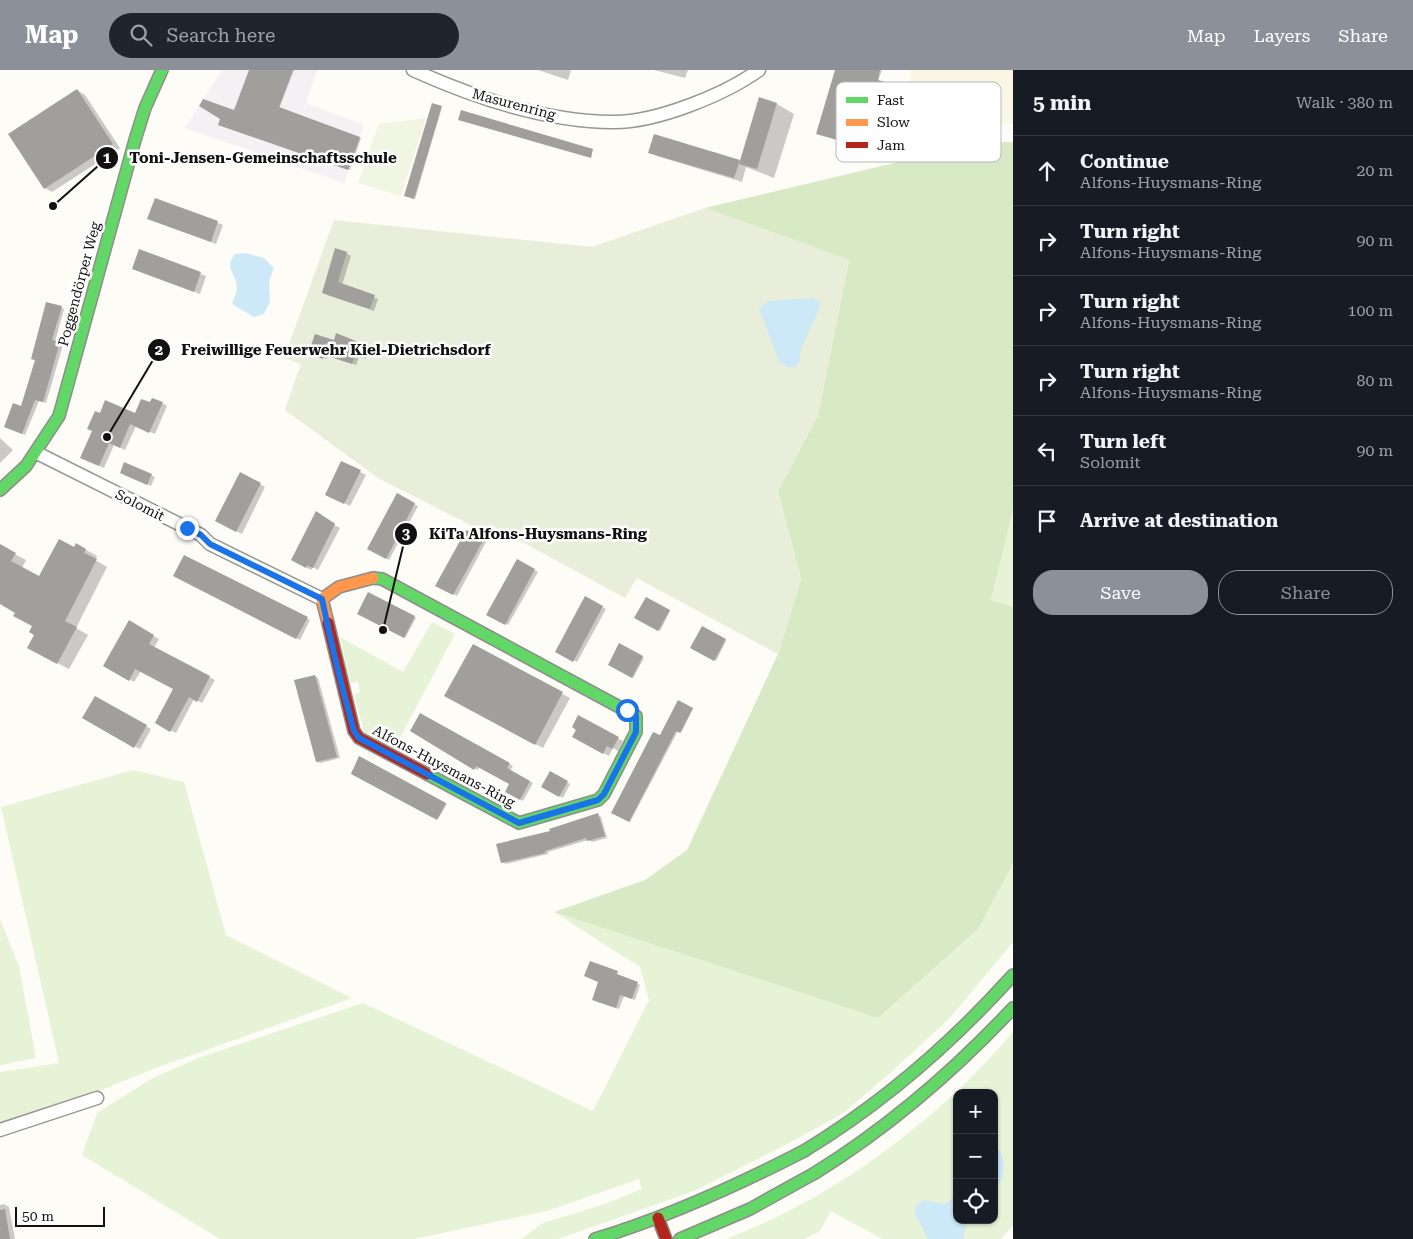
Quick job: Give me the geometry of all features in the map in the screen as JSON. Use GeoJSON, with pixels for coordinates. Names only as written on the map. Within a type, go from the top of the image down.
{"type":"FeatureCollection","features":[{"type":"Feature","properties":{"kind":"main road","name":"Poggendörper Weg"},"geometry":{"type":"LineString","coordinates":[[0,490],[16,478],[38,453],[59,416],[135,140],[162,70]]}},
{"type":"Feature","properties":{"kind":"main road","name":"Alfons-Huysmans-Ring"},"geometry":{"type":"LineString","coordinates":[[373,578],[382,579],[636,716],[636,732],[604,794],[598,800],[519,823],[359,738],[354,731],[342,689],[322,599],[339,587],[373,578]]}},
{"type":"Feature","properties":{"kind":"main road"},"geometry":{"type":"LineString","coordinates":[[595,1239],[658,1218],[739,1185],[852,1123],[896,1090],[965,1028],[1013,975]]}},
{"type":"Feature","properties":{"kind":"main road"},"geometry":{"type":"LineString","coordinates":[[680,1239],[750,1209],[815,1173],[910,1108],[981,1044],[1013,1008]]}},
{"type":"Feature","properties":{"kind":"main road"},"geometry":{"type":"LineString","coordinates":[[658,1218],[666,1239]]}},
{"type":"Feature","properties":{"kind":"street","name":"Masurenring"},"geometry":{"type":"LineString","coordinates":[[413,70],[454,88],[534,112],[572,119],[615,122],[663,113],[718,94],[759,70]]}},
{"type":"Feature","properties":{"kind":"street","name":"Solomit"},"geometry":{"type":"LineString","coordinates":[[38,453],[201,535],[210,544],[322,599]]}},
{"type":"Feature","properties":{"kind":"street"},"geometry":{"type":"LineString","coordinates":[[0,1130],[97,1098]]}},
{"type":"Feature","properties":{"kind":"shaded area"},"geometry":{"type":"Polygon","coordinates":[[[222,70],[317,70],[306,103],[364,125],[344,183],[185,128],[222,70]]]}},
{"type":"Feature","properties":{"kind":"shaded area"},"geometry":{"type":"Polygon","coordinates":[[[911,70],[1013,70],[1013,123],[1001,124],[1001,82],[910,82],[911,70]]]}},
{"type":"Feature","properties":{"kind":"green space"},"geometry":{"type":"Polygon","coordinates":[[[426,118],[401,196],[358,183],[379,124],[426,118]]]}},
{"type":"Feature","properties":{"kind":"green space"},"geometry":{"type":"Polygon","coordinates":[[[1001,142],[1013,142],[1013,510],[991,600],[1013,607],[1013,864],[978,929],[878,1018],[554,912],[645,880],[687,850],[778,654],[801,579],[778,491],[818,415],[849,260],[705,208],[898,162],[1001,162],[1001,142]]]}},
{"type":"Feature","properties":{"kind":"green space"},"geometry":{"type":"Polygon","coordinates":[[[705,208],[849,260],[818,415],[778,491],[801,579],[778,654],[637,578],[625,598],[491,525],[486,533],[378,478],[285,410],[301,364],[284,358],[334,220],[592,247],[705,208]]]}},
{"type":"Feature","properties":{"kind":"green space"},"geometry":{"type":"Polygon","coordinates":[[[1013,510],[1013,607],[991,600],[1013,510]]]}},
{"type":"Feature","properties":{"kind":"green space"},"geometry":{"type":"Polygon","coordinates":[[[432,622],[455,634],[394,749],[364,732],[354,694],[360,692],[358,682],[350,683],[340,637],[403,672],[432,622]]]}},
{"type":"Feature","properties":{"kind":"green space"},"geometry":{"type":"Polygon","coordinates":[[[133,770],[184,782],[226,935],[352,998],[153,1069],[67,1104],[0,1123],[0,1072],[59,1063],[1,807],[133,770]]]}},
{"type":"Feature","properties":{"kind":"green space"},"geometry":{"type":"Polygon","coordinates":[[[1013,864],[1013,942],[950,1018],[842,1114],[694,1191],[558,1239],[521,1239],[543,1223],[605,1204],[642,1189],[639,1179],[547,1211],[414,1239],[220,1239],[82,1155],[97,1113],[151,1079],[198,1058],[363,1003],[593,1111],[649,1000],[640,967],[554,912],[878,1018],[978,929],[1013,864]]]}},
{"type":"Feature","properties":{"kind":"green space"},"geometry":{"type":"Polygon","coordinates":[[[0,919],[19,966],[36,1058],[0,1065],[0,919]]]}},
{"type":"Feature","properties":{"kind":"green space"},"geometry":{"type":"Polygon","coordinates":[[[1013,1032],[1013,1225],[1001,1239],[882,1239],[831,1211],[820,1231],[804,1239],[726,1239],[767,1222],[845,1179],[918,1126],[953,1095],[953,1224],[998,1224],[998,1089],[959,1089],[1013,1032]]]}},
{"type":"Feature","properties":{"kind":"water"},"geometry":{"type":"Polygon","coordinates":[[[246,253],[264,258],[274,268],[269,281],[270,302],[264,314],[254,317],[232,304],[237,288],[230,263],[235,254],[246,253]]]}},
{"type":"Feature","properties":{"kind":"water"},"geometry":{"type":"Polygon","coordinates":[[[812,298],[819,301],[820,307],[801,349],[799,363],[795,367],[788,367],[779,362],[759,308],[769,301],[812,298]]]}},
{"type":"Feature","properties":{"kind":"water"},"geometry":{"type":"Polygon","coordinates":[[[998,1148],[1002,1155],[1004,1167],[998,1185],[998,1148]]]}},
{"type":"Feature","properties":{"kind":"water"},"geometry":{"type":"Polygon","coordinates":[[[953,1196],[953,1224],[966,1224],[963,1239],[928,1239],[914,1212],[917,1205],[923,1200],[944,1204],[952,1199],[953,1196]]]}},
{"type":"Feature","properties":{"kind":"building"},"geometry":{"type":"Polygon","coordinates":[[[249,70],[293,70],[279,107],[360,137],[348,170],[218,125],[220,119],[199,106],[203,99],[234,110],[249,70]]]}},
{"type":"Feature","properties":{"kind":"building"},"geometry":{"type":"Polygon","coordinates":[[[835,70],[880,70],[878,80],[885,82],[836,82],[836,140],[816,134],[835,70]]]}},
{"type":"Feature","properties":{"kind":"building"},"geometry":{"type":"Polygon","coordinates":[[[77,89],[113,144],[44,189],[8,134],[77,89]]]}},
{"type":"Feature","properties":{"kind":"building"},"geometry":{"type":"Polygon","coordinates":[[[759,97],[777,103],[757,169],[739,164],[759,97]]]}},
{"type":"Feature","properties":{"kind":"building"},"geometry":{"type":"Polygon","coordinates":[[[432,103],[442,106],[414,199],[404,196],[432,103]]]}},
{"type":"Feature","properties":{"kind":"building"},"geometry":{"type":"Polygon","coordinates":[[[461,110],[593,149],[591,158],[458,120],[461,110]]]}},
{"type":"Feature","properties":{"kind":"building"},"geometry":{"type":"Polygon","coordinates":[[[654,134],[740,160],[734,178],[648,153],[654,134]]]}},
{"type":"Feature","properties":{"kind":"building"},"geometry":{"type":"Polygon","coordinates":[[[155,198],[218,221],[211,242],[147,219],[155,198]]]}},
{"type":"Feature","properties":{"kind":"building"},"geometry":{"type":"Polygon","coordinates":[[[335,248],[347,252],[338,282],[375,295],[370,309],[322,293],[335,248]]]}},
{"type":"Feature","properties":{"kind":"building"},"geometry":{"type":"Polygon","coordinates":[[[139,249],[201,272],[194,292],[132,269],[139,249]]]}},
{"type":"Feature","properties":{"kind":"building"},"geometry":{"type":"Polygon","coordinates":[[[46,302],[62,306],[52,340],[60,342],[43,402],[35,400],[22,434],[4,427],[13,403],[21,406],[35,360],[31,359],[46,302]]]}},
{"type":"Feature","properties":{"kind":"building"},"geometry":{"type":"Polygon","coordinates":[[[336,333],[366,345],[362,358],[355,356],[352,364],[324,355],[323,359],[308,354],[315,334],[334,340],[336,333]]]}},
{"type":"Feature","properties":{"kind":"building"},"geometry":{"type":"Polygon","coordinates":[[[152,398],[163,402],[149,433],[130,424],[120,448],[109,443],[99,466],[80,458],[92,431],[87,429],[95,411],[100,413],[105,400],[135,413],[141,399],[150,402],[152,398]]]}},
{"type":"Feature","properties":{"kind":"building"},"geometry":{"type":"Polygon","coordinates":[[[341,461],[361,470],[344,504],[325,495],[341,461]]]}},
{"type":"Feature","properties":{"kind":"building"},"geometry":{"type":"Polygon","coordinates":[[[124,462],[152,474],[147,485],[120,473],[124,462]]]}},
{"type":"Feature","properties":{"kind":"building"},"geometry":{"type":"Polygon","coordinates":[[[240,472],[261,483],[236,532],[215,521],[240,472]]]}},
{"type":"Feature","properties":{"kind":"building"},"geometry":{"type":"Polygon","coordinates":[[[397,493],[415,503],[386,559],[367,549],[397,493]]]}},
{"type":"Feature","properties":{"kind":"building"},"geometry":{"type":"Polygon","coordinates":[[[316,511],[335,524],[313,568],[307,565],[306,568],[291,560],[316,511]]]}},
{"type":"Feature","properties":{"kind":"building"},"geometry":{"type":"Polygon","coordinates":[[[466,530],[484,539],[453,595],[435,586],[466,530]]]}},
{"type":"Feature","properties":{"kind":"building"},"geometry":{"type":"Polygon","coordinates":[[[59,539],[74,547],[76,543],[86,549],[84,553],[97,559],[65,621],[77,627],[57,664],[27,648],[34,635],[29,632],[32,626],[13,616],[15,613],[0,604],[0,544],[16,553],[11,561],[39,576],[59,539]]]}},
{"type":"Feature","properties":{"kind":"building"},"geometry":{"type":"Polygon","coordinates":[[[184,555],[308,617],[296,639],[173,576],[184,555]]]}},
{"type":"Feature","properties":{"kind":"building"},"geometry":{"type":"Polygon","coordinates":[[[517,559],[535,569],[505,625],[486,615],[517,559]]]}},
{"type":"Feature","properties":{"kind":"building"},"geometry":{"type":"Polygon","coordinates":[[[368,592],[415,616],[404,638],[357,614],[368,592]]]}},
{"type":"Feature","properties":{"kind":"building"},"geometry":{"type":"Polygon","coordinates":[[[585,596],[603,606],[573,662],[555,652],[585,596]]]}},
{"type":"Feature","properties":{"kind":"building"},"geometry":{"type":"Polygon","coordinates":[[[646,597],[670,610],[658,631],[634,618],[646,597]]]}},
{"type":"Feature","properties":{"kind":"building"},"geometry":{"type":"Polygon","coordinates":[[[129,620],[154,635],[149,644],[210,676],[197,702],[189,697],[170,732],[155,723],[173,689],[135,669],[129,681],[103,666],[129,620]]]}},
{"type":"Feature","properties":{"kind":"building"},"geometry":{"type":"Polygon","coordinates":[[[702,626],[726,639],[714,661],[690,648],[702,626]]]}},
{"type":"Feature","properties":{"kind":"building"},"geometry":{"type":"Polygon","coordinates":[[[619,643],[643,656],[632,678],[608,665],[619,643]]]}},
{"type":"Feature","properties":{"kind":"building"},"geometry":{"type":"Polygon","coordinates":[[[473,644],[563,692],[535,745],[444,696],[473,644]]]}},
{"type":"Feature","properties":{"kind":"building"},"geometry":{"type":"Polygon","coordinates":[[[315,675],[337,757],[316,762],[294,680],[315,675]]]}},
{"type":"Feature","properties":{"kind":"building"},"geometry":{"type":"Polygon","coordinates":[[[95,696],[147,725],[134,748],[82,718],[95,696]]]}},
{"type":"Feature","properties":{"kind":"building"},"geometry":{"type":"Polygon","coordinates":[[[678,700],[693,708],[680,733],[676,731],[629,822],[611,813],[653,732],[660,735],[678,700]]]}},
{"type":"Feature","properties":{"kind":"building"},"geometry":{"type":"Polygon","coordinates":[[[420,713],[510,763],[507,768],[530,781],[520,800],[505,792],[509,784],[476,766],[474,770],[410,731],[420,713]]]}},
{"type":"Feature","properties":{"kind":"building"},"geometry":{"type":"Polygon","coordinates":[[[578,715],[619,737],[612,749],[607,746],[603,754],[572,737],[576,730],[572,727],[578,715]]]}},
{"type":"Feature","properties":{"kind":"building"},"geometry":{"type":"Polygon","coordinates":[[[359,756],[446,803],[437,820],[351,774],[359,756]]]}},
{"type":"Feature","properties":{"kind":"building"},"geometry":{"type":"Polygon","coordinates":[[[550,771],[568,781],[559,797],[541,787],[550,771]]]}},
{"type":"Feature","properties":{"kind":"building"},"geometry":{"type":"Polygon","coordinates":[[[598,813],[605,836],[587,841],[586,838],[545,851],[545,853],[501,863],[496,844],[550,831],[549,829],[598,813]]]}},
{"type":"Feature","properties":{"kind":"building"},"geometry":{"type":"Polygon","coordinates":[[[590,961],[618,971],[617,974],[638,982],[632,999],[620,995],[616,1008],[592,1000],[598,982],[584,976],[590,961]]]}},
{"type":"Feature","properties":{"kind":"building"},"geometry":{"type":"Polygon","coordinates":[[[5,1209],[10,1239],[0,1239],[0,1210],[5,1209]]]}},
{"type":"Feature","properties":{"kind":"traffic: fast"},"geometry":{"type":"LineString","coordinates":[[0,490],[26,466],[59,416],[135,140],[145,108],[162,70]]}},
{"type":"Feature","properties":{"kind":"traffic: fast"},"geometry":{"type":"LineString","coordinates":[[373,578],[382,579],[636,716],[636,732],[604,794],[598,800],[519,823],[427,774]]}},
{"type":"Feature","properties":{"kind":"traffic: fast"},"geometry":{"type":"LineString","coordinates":[[804,1151],[861,1113],[915,1071],[965,1025],[1013,975]]}},
{"type":"Feature","properties":{"kind":"traffic: fast"},"geometry":{"type":"LineString","coordinates":[[815,1173],[869,1137],[919,1097],[967,1054],[1013,1008]]}},
{"type":"Feature","properties":{"kind":"traffic: fast"},"geometry":{"type":"LineString","coordinates":[[595,1239],[649,1221],[701,1200],[804,1151]]}},
{"type":"Feature","properties":{"kind":"traffic: fast"},"geometry":{"type":"LineString","coordinates":[[680,1239],[750,1209],[815,1173]]}},
{"type":"Feature","properties":{"kind":"traffic: slow"},"geometry":{"type":"LineString","coordinates":[[328,623],[322,599],[339,587],[373,578]]}},
{"type":"Feature","properties":{"kind":"traffic: jam"},"geometry":{"type":"LineString","coordinates":[[328,623],[354,731],[359,738],[427,774]]}},
{"type":"Feature","properties":{"kind":"traffic: jam"},"geometry":{"type":"LineString","coordinates":[[658,1218],[666,1239]]}},
{"type":"Feature","properties":{"kind":"place","name":"Toni-Jensen-Gemeinschaftsschule"},"geometry":{"type":"Point","coordinates":[53,206]}},
{"type":"Feature","properties":{"kind":"place","name":"Freiwillige Feuerwehr Kiel-Dietrichsdorf"},"geometry":{"type":"Point","coordinates":[107,437]}},
{"type":"Feature","properties":{"kind":"place","name":"KiTa Alfons-Huysmans-Ring"},"geometry":{"type":"Point","coordinates":[383,630]}},
{"type":"Feature","properties":{"kind":"route"},"geometry":{"type":"LineString","coordinates":[[187,528],[201,535],[210,544],[322,599],[336,655],[338,672],[354,731],[359,738],[519,823],[598,800],[604,794],[636,732],[636,716],[627,710]]}}]}
